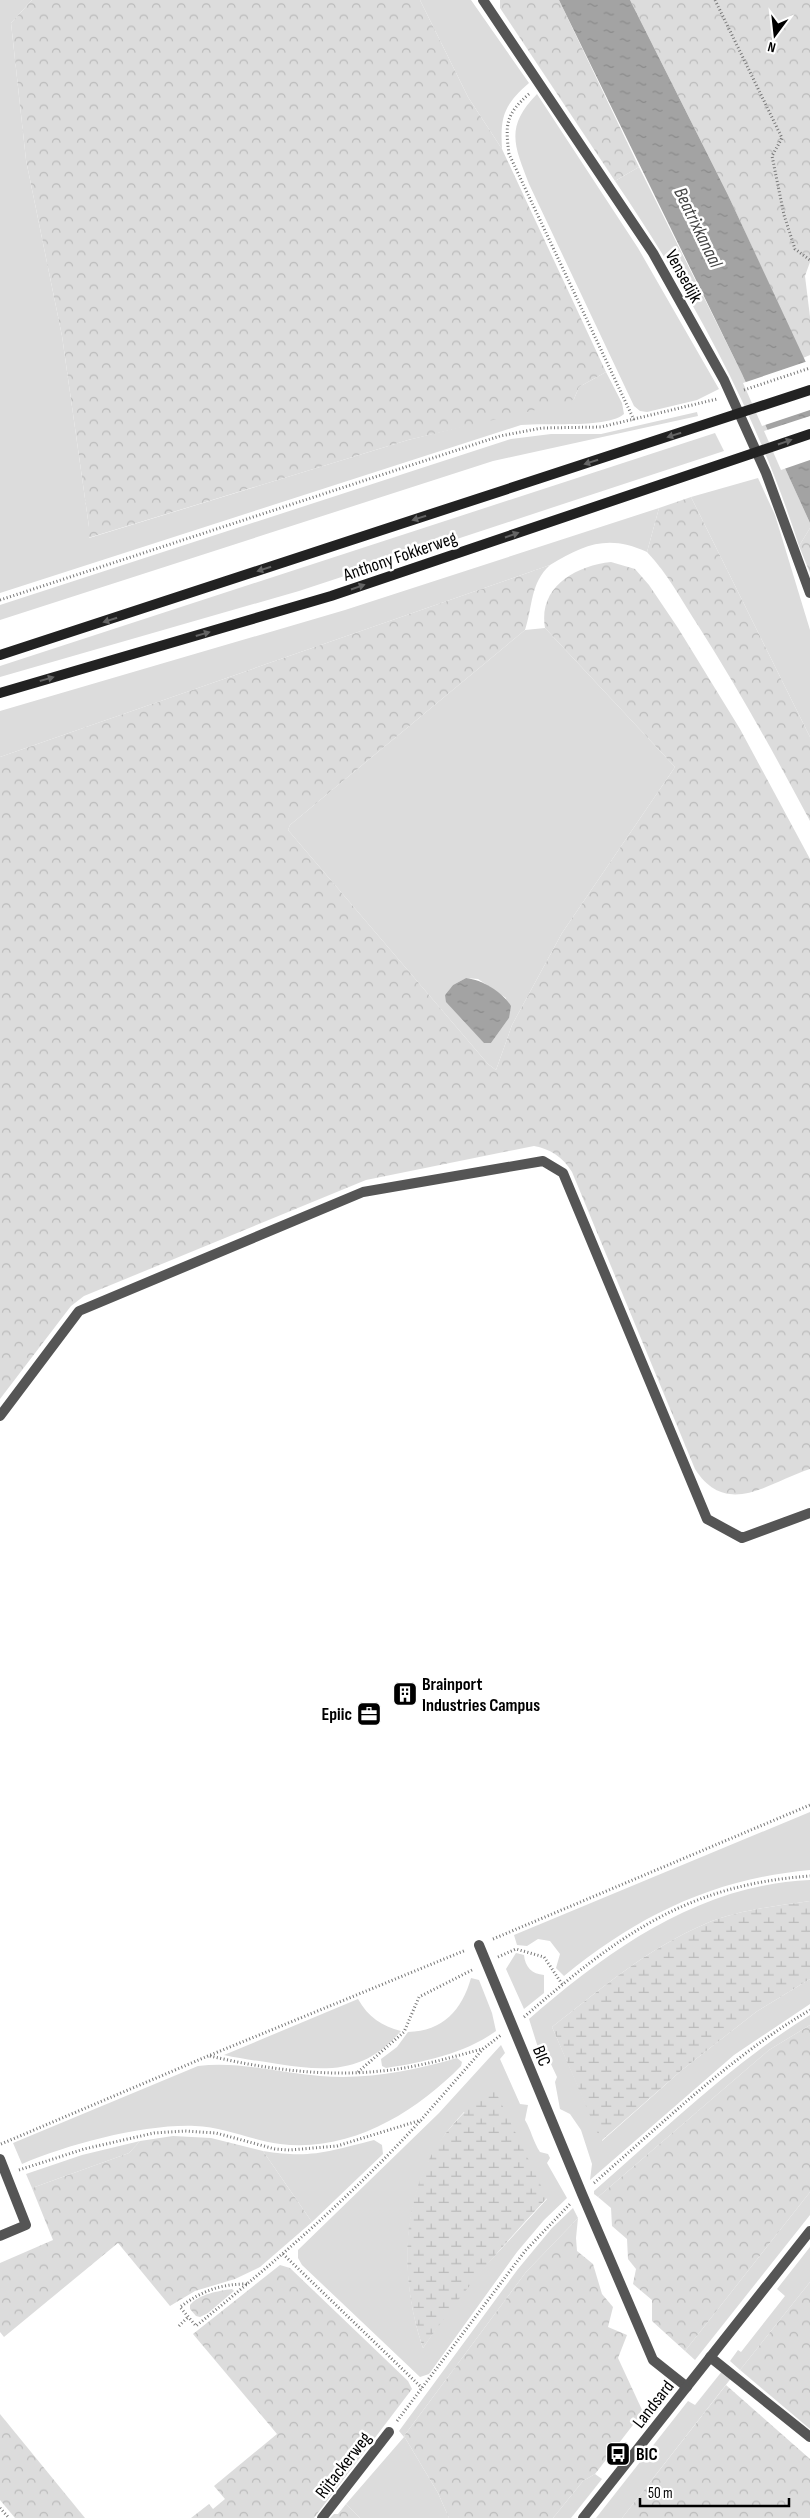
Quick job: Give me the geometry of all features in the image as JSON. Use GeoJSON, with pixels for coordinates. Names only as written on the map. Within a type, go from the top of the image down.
{"type":"FeatureCollection","features":[{"type":"Feature","properties":{"kind":"main road","name":"Anthony Fokkerweg"},"geometry":{"type":"LineString","coordinates":[[0,655],[711,424],[810,390]]}},
{"type":"Feature","properties":{"kind":"main road","name":"Anthony Fokkerweg"},"geometry":{"type":"LineString","coordinates":[[0,693],[331,596],[808,434]]}},
{"type":"Feature","properties":{"kind":"street","name":"Vensedijk"},"geometry":{"type":"LineString","coordinates":[[484,0],[653,253],[724,380],[766,473],[810,593]]}},
{"type":"Feature","properties":{"kind":"street"},"geometry":{"type":"LineString","coordinates":[[0,1416],[79,1311],[363,1192],[543,1161],[563,1173],[707,1519],[742,1538],[810,1513]]}},
{"type":"Feature","properties":{"kind":"street","name":"BIC"},"geometry":{"type":"LineString","coordinates":[[479,1945],[653,2360],[687,2387]]}},
{"type":"Feature","properties":{"kind":"street"},"geometry":{"type":"LineString","coordinates":[[0,2160],[26,2225],[0,2236]]}},
{"type":"Feature","properties":{"kind":"street","name":"Landsard"},"geometry":{"type":"LineString","coordinates":[[583,2518],[810,2231]]}},
{"type":"Feature","properties":{"kind":"street"},"geometry":{"type":"LineString","coordinates":[[710,2356],[810,2437]]}},
{"type":"Feature","properties":{"kind":"street","name":"Rijtackerweg"},"geometry":{"type":"LineString","coordinates":[[322,2518],[389,2432]]}},
{"type":"Feature","properties":{"kind":"path"},"geometry":{"type":"LineString","coordinates":[[715,0],[782,138],[772,156],[784,215],[795,250],[810,260]]}},
{"type":"Feature","properties":{"kind":"path"},"geometry":{"type":"LineString","coordinates":[[541,83],[515,107],[508,119],[506,133],[509,154],[634,420]]}},
{"type":"Feature","properties":{"kind":"path"},"geometry":{"type":"LineString","coordinates":[[782,378],[810,368]]}},
{"type":"Feature","properties":{"kind":"path"},"geometry":{"type":"LineString","coordinates":[[0,600],[500,436],[542,428],[587,429],[702,404]]}},
{"type":"Feature","properties":{"kind":"path"},"geometry":{"type":"LineString","coordinates":[[0,2145],[208,2056],[479,1945],[810,1805]]}},
{"type":"Feature","properties":{"kind":"path"},"geometry":{"type":"LineString","coordinates":[[247,2284],[230,2284],[202,2292],[180,2306],[196,2326],[247,2284],[283,2254],[388,2156],[483,2049],[613,1945],[655,1918],[720,1891],[758,1882],[810,1876]]}},
{"type":"Feature","properties":{"kind":"path"},"geometry":{"type":"LineString","coordinates":[[357,2073],[404,2032],[419,1997],[516,1949],[544,1957],[562,1984]]}},
{"type":"Feature","properties":{"kind":"path"},"geometry":{"type":"LineString","coordinates":[[208,2056],[314,2072],[357,2073],[428,2063],[483,2049]]}},
{"type":"Feature","properties":{"kind":"path"},"geometry":{"type":"LineString","coordinates":[[6,2174],[84,2149],[154,2133],[185,2131],[216,2133],[275,2149],[305,2150],[337,2146],[421,2120]]}},
{"type":"Feature","properties":{"kind":"path"},"geometry":{"type":"LineString","coordinates":[[283,2254],[422,2388]]}},
{"type":"Feature","properties":{"kind":"path"},"geometry":{"type":"LineString","coordinates":[[179,2326],[188,2317]]}},
{"type":"Feature","properties":{"kind":"path"},"geometry":{"type":"LineString","coordinates":[[0,2508],[9,2518]]}},
{"type":"Feature","properties":{"kind":"green space"},"geometry":{"type":"Polygon","coordinates":[[[0,0],[32,0],[11,23],[26,160],[62,336],[89,538],[408,440],[574,399],[579,387],[606,372],[622,403],[624,414],[604,422],[521,425],[0,593],[0,0]]]}},
{"type":"Feature","properties":{"kind":"green space"},"geometry":{"type":"Polygon","coordinates":[[[32,0],[420,0],[468,97],[502,149],[606,372],[579,387],[574,399],[569,402],[408,440],[88,538],[89,527],[62,336],[26,160],[11,23],[32,0]]]}},
{"type":"Feature","properties":{"kind":"green space"},"geometry":{"type":"Polygon","coordinates":[[[420,0],[471,0],[529,83],[514,98],[505,112],[502,128],[502,149],[468,97],[420,0]]]}},
{"type":"Feature","properties":{"kind":"green space"},"geometry":{"type":"Polygon","coordinates":[[[500,0],[559,0],[639,167],[615,181],[500,8],[500,0]]]}},
{"type":"Feature","properties":{"kind":"green space"},"geometry":{"type":"Polygon","coordinates":[[[630,0],[810,0],[810,262],[805,276],[810,317],[810,355],[803,358],[728,195],[630,0]]]}},
{"type":"Feature","properties":{"kind":"green space"},"geometry":{"type":"Polygon","coordinates":[[[537,94],[638,248],[719,389],[697,400],[647,412],[640,411],[634,406],[529,184],[519,158],[515,137],[516,127],[520,116],[537,94]]]}},
{"type":"Feature","properties":{"kind":"green space"},"geometry":{"type":"Polygon","coordinates":[[[639,167],[742,374],[810,523],[810,528],[799,546],[764,450],[720,357],[670,267],[615,181],[639,167]]]}},
{"type":"Feature","properties":{"kind":"green space"},"geometry":{"type":"Polygon","coordinates":[[[697,412],[698,416],[493,461],[0,620],[0,605],[511,439],[551,434],[601,434],[697,412]]]}},
{"type":"Feature","properties":{"kind":"green space"},"geometry":{"type":"Polygon","coordinates":[[[715,433],[724,451],[299,591],[0,677],[0,666],[715,433]]]}},
{"type":"Feature","properties":{"kind":"green space"},"geometry":{"type":"Polygon","coordinates":[[[758,478],[775,515],[810,630],[810,737],[691,497],[758,478]]]}},
{"type":"Feature","properties":{"kind":"green space"},"geometry":{"type":"Polygon","coordinates":[[[691,497],[810,737],[810,821],[728,675],[662,569],[647,552],[659,508],[691,497]]]}},
{"type":"Feature","properties":{"kind":"green space"},"geometry":{"type":"Polygon","coordinates":[[[659,508],[647,552],[621,543],[597,544],[586,547],[550,565],[0,757],[0,711],[345,610],[659,508]]]}},
{"type":"Feature","properties":{"kind":"green space"},"geometry":{"type":"Polygon","coordinates":[[[810,528],[810,573],[799,546],[810,528]]]}},
{"type":"Feature","properties":{"kind":"green space"},"geometry":{"type":"Polygon","coordinates":[[[611,562],[635,569],[649,585],[678,628],[740,729],[810,859],[810,1469],[749,1493],[721,1492],[707,1484],[695,1469],[572,1172],[556,1154],[534,1146],[366,1180],[84,1296],[71,1306],[0,1399],[0,757],[550,565],[535,587],[525,630],[290,825],[288,830],[488,1064],[496,1070],[512,1025],[562,933],[675,767],[545,628],[544,614],[547,601],[553,590],[562,581],[585,568],[611,562]]]}},
{"type":"Feature","properties":{"kind":"green space"},"geometry":{"type":"Polygon","coordinates":[[[545,628],[675,767],[562,933],[512,1025],[496,1070],[488,1064],[288,830],[290,825],[525,630],[545,628]],[[466,978],[453,985],[445,995],[491,1043],[509,1018],[506,998],[478,979],[466,978]]]}},
{"type":"Feature","properties":{"kind":"green space"},"geometry":{"type":"Polygon","coordinates":[[[810,1812],[810,1870],[741,1882],[709,1891],[649,1918],[620,1935],[564,1976],[556,1968],[560,1954],[550,1941],[538,1939],[527,1946],[517,1945],[514,1935],[810,1812]]]}},
{"type":"Feature","properties":{"kind":"green space"},"geometry":{"type":"Polygon","coordinates":[[[810,1880],[810,1901],[730,1915],[684,1934],[644,1957],[552,2027],[602,2141],[682,2070],[756,2012],[810,1979],[810,2004],[734,2055],[590,2180],[592,2164],[581,2130],[570,2114],[560,2109],[555,2082],[557,2077],[550,2062],[541,2057],[529,2019],[591,1968],[658,1925],[694,1908],[731,1894],[769,1885],[810,1880]]]}},
{"type":"Feature","properties":{"kind":"green space"},"geometry":{"type":"Polygon","coordinates":[[[810,1901],[810,1979],[756,2012],[682,2070],[601,2141],[552,2027],[644,1957],[684,1934],[730,1915],[810,1901]]]}},
{"type":"Feature","properties":{"kind":"green space"},"geometry":{"type":"Polygon","coordinates":[[[516,1953],[524,1955],[526,1963],[533,1971],[544,1975],[544,1993],[524,2009],[506,1969],[516,1953]]]}},
{"type":"Feature","properties":{"kind":"green space"},"geometry":{"type":"Polygon","coordinates":[[[471,1978],[479,1980],[492,2013],[496,2031],[471,2046],[443,2056],[386,2068],[382,2066],[381,2059],[397,2047],[408,2032],[431,2028],[449,2017],[462,2000],[471,1978]]]}},
{"type":"Feature","properties":{"kind":"green space"},"geometry":{"type":"Polygon","coordinates":[[[358,1999],[366,2011],[376,2020],[401,2031],[374,2055],[359,2062],[345,2066],[313,2068],[224,2055],[358,1999]]]}},
{"type":"Feature","properties":{"kind":"green space"},"geometry":{"type":"Polygon","coordinates":[[[810,2015],[810,2025],[769,2050],[598,2197],[594,2194],[594,2191],[725,2076],[810,2015]]]}},
{"type":"Feature","properties":{"kind":"green space"},"geometry":{"type":"Polygon","coordinates":[[[810,2025],[810,2192],[685,2351],[652,2321],[652,2300],[633,2284],[636,2269],[628,2259],[627,2239],[612,2226],[611,2208],[598,2197],[769,2050],[810,2025]]]}},
{"type":"Feature","properties":{"kind":"green space"},"geometry":{"type":"Polygon","coordinates":[[[501,2045],[505,2053],[500,2059],[520,2104],[528,2105],[525,2120],[540,2152],[548,2154],[550,2158],[547,2163],[567,2198],[544,2220],[517,2252],[429,2374],[420,2377],[302,2265],[298,2258],[298,2250],[439,2113],[501,2045]],[[464,2112],[452,2125],[428,2163],[418,2188],[411,2214],[408,2241],[410,2295],[415,2322],[423,2348],[450,2308],[478,2274],[547,2199],[464,2112]]]}},
{"type":"Feature","properties":{"kind":"green space"},"geometry":{"type":"Polygon","coordinates":[[[457,2058],[462,2062],[461,2066],[443,2083],[402,2114],[355,2136],[331,2142],[306,2145],[280,2144],[206,2127],[175,2126],[153,2128],[107,2137],[62,2149],[22,2164],[13,2143],[198,2066],[244,2066],[305,2075],[355,2077],[423,2067],[457,2058]]]}},
{"type":"Feature","properties":{"kind":"green space"},"geometry":{"type":"Polygon","coordinates":[[[493,2086],[547,2198],[482,2271],[423,2348],[410,2296],[408,2268],[411,2214],[418,2187],[428,2162],[442,2138],[460,2117],[493,2086]]]}},
{"type":"Feature","properties":{"kind":"green space"},"geometry":{"type":"Polygon","coordinates":[[[173,2136],[211,2138],[263,2151],[312,2222],[260,2267],[235,2279],[195,2291],[170,2306],[118,2243],[4,2337],[0,2332],[0,2263],[53,2240],[32,2188],[129,2153],[140,2141],[173,2136]]]}},
{"type":"Feature","properties":{"kind":"green space"},"geometry":{"type":"Polygon","coordinates":[[[374,2140],[382,2145],[383,2154],[312,2222],[263,2151],[294,2154],[320,2153],[374,2140]]]}},
{"type":"Feature","properties":{"kind":"green space"},"geometry":{"type":"Polygon","coordinates":[[[140,2141],[129,2153],[32,2188],[26,2174],[82,2155],[140,2141]]]}},
{"type":"Feature","properties":{"kind":"green space"},"geometry":{"type":"Polygon","coordinates":[[[810,2192],[810,2215],[695,2360],[685,2351],[810,2192]]]}},
{"type":"Feature","properties":{"kind":"green space"},"geometry":{"type":"Polygon","coordinates":[[[573,2208],[578,2218],[526,2272],[404,2436],[438,2493],[449,2518],[360,2518],[346,2504],[404,2437],[399,2431],[518,2269],[552,2228],[573,2208]]]}},
{"type":"Feature","properties":{"kind":"green space"},"geometry":{"type":"Polygon","coordinates":[[[578,2218],[577,2251],[593,2264],[602,2294],[613,2307],[608,2327],[627,2335],[618,2358],[643,2412],[595,2474],[583,2481],[553,2518],[449,2518],[438,2493],[404,2436],[526,2272],[578,2218]]]}},
{"type":"Feature","properties":{"kind":"green space"},"geometry":{"type":"Polygon","coordinates":[[[810,2247],[810,2282],[740,2370],[730,2361],[738,2350],[741,2352],[785,2296],[777,2289],[810,2247]]]}},
{"type":"Feature","properties":{"kind":"green space"},"geometry":{"type":"Polygon","coordinates":[[[280,2265],[290,2268],[408,2381],[412,2389],[314,2518],[191,2518],[209,2504],[213,2509],[225,2499],[214,2486],[277,2434],[193,2334],[280,2265]]]}},
{"type":"Feature","properties":{"kind":"green space"},"geometry":{"type":"Polygon","coordinates":[[[810,2282],[810,2429],[740,2370],[810,2282]]]}},
{"type":"Feature","properties":{"kind":"green space"},"geometry":{"type":"Polygon","coordinates":[[[232,2289],[234,2291],[208,2313],[200,2317],[196,2316],[190,2309],[190,2305],[198,2298],[232,2289]]]}},
{"type":"Feature","properties":{"kind":"green space"},"geometry":{"type":"Polygon","coordinates":[[[723,2370],[732,2377],[622,2518],[596,2518],[688,2401],[695,2405],[723,2370]]]}},
{"type":"Feature","properties":{"kind":"green space"},"geometry":{"type":"Polygon","coordinates":[[[726,2385],[810,2459],[810,2518],[622,2518],[726,2385]]]}},
{"type":"Feature","properties":{"kind":"green space"},"geometry":{"type":"Polygon","coordinates":[[[0,2414],[85,2518],[15,2518],[0,2500],[0,2414]]]}},
{"type":"Feature","properties":{"kind":"green space"},"geometry":{"type":"Polygon","coordinates":[[[595,2474],[602,2479],[571,2518],[553,2518],[583,2481],[595,2474]]]}},
{"type":"Feature","properties":{"kind":"green space"},"geometry":{"type":"Polygon","coordinates":[[[346,2504],[360,2518],[330,2518],[334,2514],[338,2514],[346,2504]]]}},
{"type":"Feature","properties":{"kind":"water","name":"Beatrixkanaal"},"geometry":{"type":"Polygon","coordinates":[[[559,0],[630,0],[728,195],[810,371],[810,523],[742,374],[559,0]]]}},
{"type":"Feature","properties":{"kind":"water"},"geometry":{"type":"Polygon","coordinates":[[[466,978],[479,981],[492,988],[503,996],[511,1006],[509,1018],[491,1043],[484,1043],[446,1002],[445,995],[453,985],[466,978]]]}},
{"type":"Feature","properties":{"kind":"pier"},"geometry":{"type":"Polygon","coordinates":[[[808,361],[810,365],[810,410],[762,426],[743,383],[808,361]]]}},
{"type":"Feature","properties":{"kind":"pier"},"geometry":{"type":"Polygon","coordinates":[[[810,416],[810,460],[781,470],[764,431],[810,416]]]}},
{"type":"Feature","properties":{"kind":"place","name":"Brainport Industries Campus"},"geometry":{"type":"Point","coordinates":[405,1694]}},
{"type":"Feature","properties":{"kind":"place","name":"Epiic"},"geometry":{"type":"Point","coordinates":[369,1714]}},
{"type":"Feature","properties":{"kind":"place","name":"BIC"},"geometry":{"type":"Point","coordinates":[618,2454]}}]}
